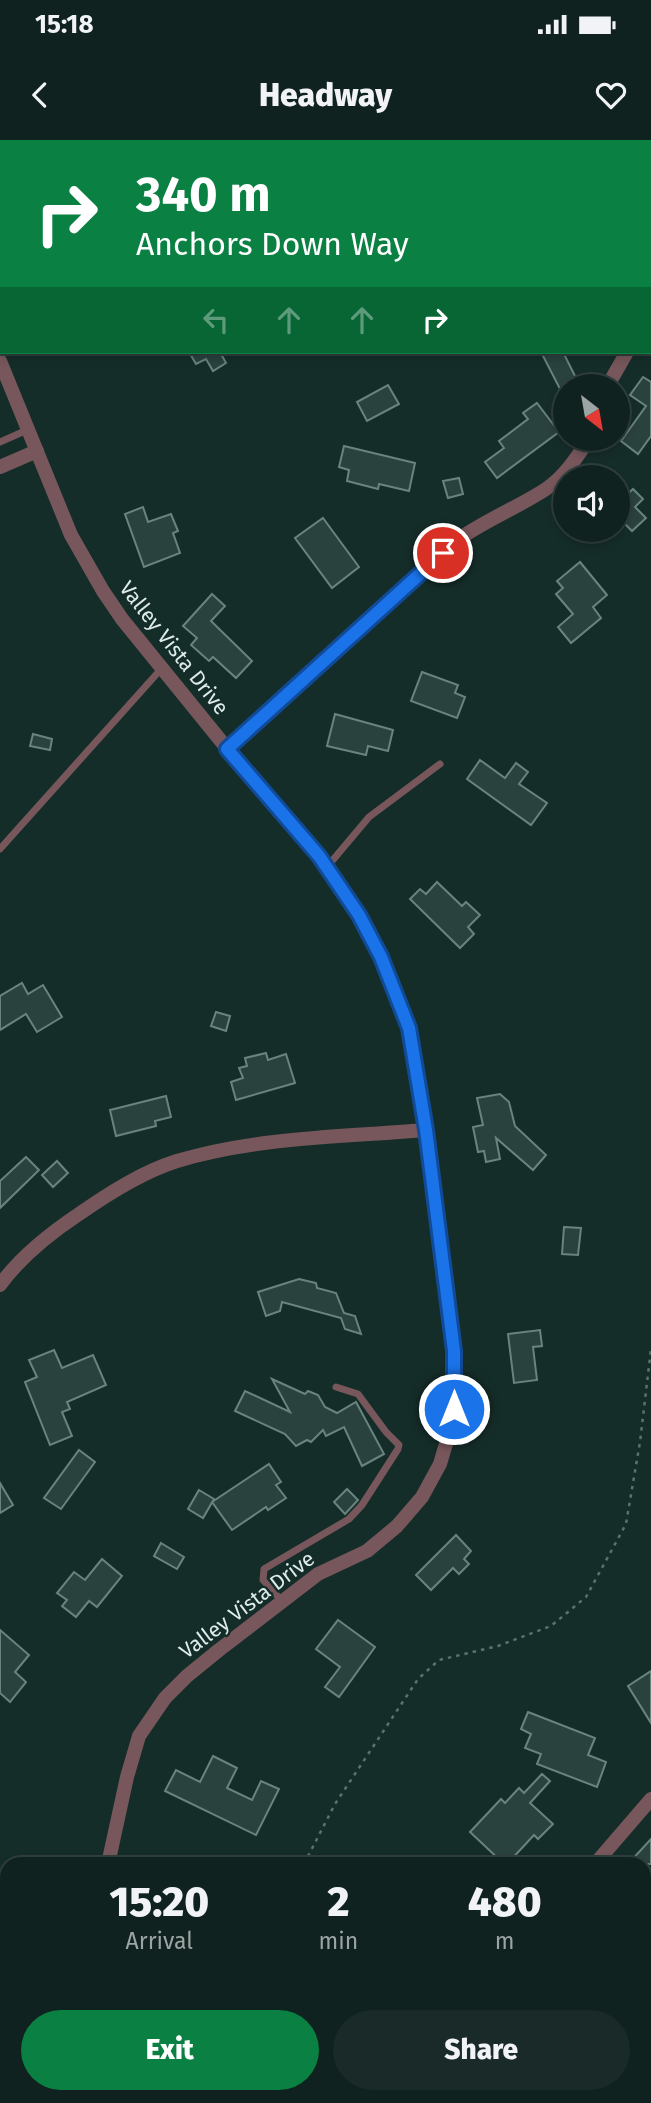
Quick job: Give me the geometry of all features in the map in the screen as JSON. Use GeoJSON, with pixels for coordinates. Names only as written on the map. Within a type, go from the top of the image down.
{"type":"FeatureCollection","features":[{"type":"Feature","properties":{"kind":"street"},"geometry":{"type":"LineString","coordinates":[[614,374],[626,354]]}},
{"type":"Feature","properties":{"kind":"street","name":"Valley Vista Drive"},"geometry":{"type":"LineString","coordinates":[[0,361],[71,535],[122,619],[326,867],[371,936],[409,1028],[426,1130],[454,1351],[454,1409],[447,1446],[432,1481],[411,1512],[366,1551],[318,1574],[187,1676],[152,1716],[139,1736],[110,1857]]}},
{"type":"Feature","properties":{"kind":"street"},"geometry":{"type":"LineString","coordinates":[[0,467],[37,451]]}},
{"type":"Feature","properties":{"kind":"street"},"geometry":{"type":"LineString","coordinates":[[227,749],[456,541],[479,524],[547,488],[566,471],[580,452]]}},
{"type":"Feature","properties":{"kind":"street"},"geometry":{"type":"LineString","coordinates":[[0,1285],[45,1237],[118,1188],[176,1162],[251,1145],[426,1130]]}},
{"type":"Feature","properties":{"kind":"street"},"geometry":{"type":"LineString","coordinates":[[601,1857],[651,1799]]}},
{"type":"Feature","properties":{"kind":"lane"},"geometry":{"type":"LineString","coordinates":[[0,442],[28,430]]}},
{"type":"Feature","properties":{"kind":"lane"},"geometry":{"type":"LineString","coordinates":[[0,849],[162,668]]}},
{"type":"Feature","properties":{"kind":"lane"},"geometry":{"type":"LineString","coordinates":[[326,867],[369,817],[440,764]]}},
{"type":"Feature","properties":{"kind":"lane"},"geometry":{"type":"LineString","coordinates":[[283,1602],[263,1580],[264,1569],[349,1518],[373,1489],[399,1445],[358,1394],[336,1387]]}},
{"type":"Feature","properties":{"kind":"path"},"geometry":{"type":"LineString","coordinates":[[308,1857],[335,1804],[418,1679],[439,1660],[498,1646],[551,1626],[586,1597],[626,1524],[640,1442],[651,1349]]}},
{"type":"Feature","properties":{"kind":"building"},"geometry":{"type":"Polygon","coordinates":[[[190,354],[221,354],[226,363],[213,371],[206,359],[196,364],[190,354]]]}},
{"type":"Feature","properties":{"kind":"building"},"geometry":{"type":"Polygon","coordinates":[[[542,354],[564,354],[574,374],[553,375],[542,354]]]}},
{"type":"Feature","properties":{"kind":"building"},"geometry":{"type":"Polygon","coordinates":[[[643,377],[651,382],[651,436],[638,454],[630,448],[630,428],[646,406],[630,395],[643,377]]]}},
{"type":"Feature","properties":{"kind":"building"},"geometry":{"type":"Polygon","coordinates":[[[388,385],[399,404],[367,421],[357,402],[388,385]]]}},
{"type":"Feature","properties":{"kind":"building"},"geometry":{"type":"Polygon","coordinates":[[[537,403],[553,424],[553,436],[497,478],[485,462],[504,448],[499,441],[528,419],[523,413],[537,403]]]}},
{"type":"Feature","properties":{"kind":"building"},"geometry":{"type":"Polygon","coordinates":[[[344,446],[415,463],[409,491],[379,484],[378,489],[347,481],[349,470],[339,467],[344,446]]]}},
{"type":"Feature","properties":{"kind":"building"},"geometry":{"type":"Polygon","coordinates":[[[459,478],[463,494],[448,498],[443,481],[459,478]]]}},
{"type":"Feature","properties":{"kind":"building"},"geometry":{"type":"Polygon","coordinates":[[[633,489],[643,499],[635,507],[646,518],[632,531],[630,529],[630,492],[633,489]]]}},
{"type":"Feature","properties":{"kind":"building"},"geometry":{"type":"Polygon","coordinates":[[[143,507],[148,522],[171,514],[178,531],[173,533],[180,553],[144,567],[125,514],[143,507]]]}},
{"type":"Feature","properties":{"kind":"building"},"geometry":{"type":"Polygon","coordinates":[[[323,518],[359,567],[332,588],[295,538],[323,518]]]}},
{"type":"Feature","properties":{"kind":"building"},"geometry":{"type":"Polygon","coordinates":[[[580,562],[607,595],[593,607],[601,618],[571,643],[558,627],[573,614],[556,594],[563,588],[557,581],[580,562]]]}},
{"type":"Feature","properties":{"kind":"building"},"geometry":{"type":"Polygon","coordinates":[[[212,594],[225,606],[211,621],[252,661],[236,678],[213,657],[209,661],[191,645],[197,638],[183,626],[212,594]]]}},
{"type":"Feature","properties":{"kind":"building"},"geometry":{"type":"Polygon","coordinates":[[[422,672],[458,685],[455,693],[465,697],[457,718],[411,701],[422,672]]]}},
{"type":"Feature","properties":{"kind":"building"},"geometry":{"type":"Polygon","coordinates":[[[335,714],[393,730],[388,751],[368,746],[366,755],[327,746],[335,714]]]}},
{"type":"Feature","properties":{"kind":"building"},"geometry":{"type":"Polygon","coordinates":[[[33,734],[52,739],[50,750],[30,746],[33,734]]]}},
{"type":"Feature","properties":{"kind":"building"},"geometry":{"type":"Polygon","coordinates":[[[480,760],[505,778],[516,763],[528,772],[519,784],[547,803],[531,825],[467,779],[480,760]]]}},
{"type":"Feature","properties":{"kind":"building"},"geometry":{"type":"Polygon","coordinates":[[[437,882],[462,906],[466,902],[480,915],[468,927],[474,934],[460,948],[410,899],[420,889],[426,894],[437,882]]]}},
{"type":"Feature","properties":{"kind":"building"},"geometry":{"type":"Polygon","coordinates":[[[22,983],[28,994],[43,985],[62,1017],[37,1032],[26,1014],[0,1030],[0,996],[22,983]]]}},
{"type":"Feature","properties":{"kind":"building"},"geometry":{"type":"Polygon","coordinates":[[[216,1012],[230,1016],[226,1031],[211,1026],[216,1012]]]}},
{"type":"Feature","properties":{"kind":"building"},"geometry":{"type":"Polygon","coordinates":[[[266,1053],[268,1060],[286,1054],[295,1083],[236,1100],[231,1082],[243,1078],[239,1068],[247,1066],[245,1058],[266,1053]]]}},
{"type":"Feature","properties":{"kind":"building"},"geometry":{"type":"Polygon","coordinates":[[[500,1094],[509,1102],[515,1126],[546,1155],[533,1170],[496,1138],[500,1159],[486,1162],[484,1151],[478,1152],[473,1127],[483,1125],[477,1098],[500,1094]]]}},
{"type":"Feature","properties":{"kind":"building"},"geometry":{"type":"Polygon","coordinates":[[[166,1096],[171,1117],[155,1121],[156,1126],[116,1136],[110,1110],[166,1096]]]}},
{"type":"Feature","properties":{"kind":"building"},"geometry":{"type":"Polygon","coordinates":[[[26,1157],[39,1170],[0,1208],[0,1181],[26,1157]]]}},
{"type":"Feature","properties":{"kind":"building"},"geometry":{"type":"Polygon","coordinates":[[[57,1161],[68,1173],[53,1187],[42,1175],[57,1161]]]}},
{"type":"Feature","properties":{"kind":"building"},"geometry":{"type":"Polygon","coordinates":[[[564,1227],[581,1228],[578,1255],[562,1254],[564,1227]]]}},
{"type":"Feature","properties":{"kind":"building"},"geometry":{"type":"Polygon","coordinates":[[[299,1279],[316,1283],[317,1288],[336,1293],[344,1313],[355,1316],[361,1334],[345,1329],[341,1318],[282,1302],[280,1311],[266,1316],[258,1292],[299,1279]]]}},
{"type":"Feature","properties":{"kind":"building"},"geometry":{"type":"Polygon","coordinates":[[[540,1330],[542,1346],[533,1347],[537,1380],[514,1383],[508,1334],[540,1330]]]}},
{"type":"Feature","properties":{"kind":"building"},"geometry":{"type":"Polygon","coordinates":[[[54,1350],[62,1368],[93,1355],[106,1385],[67,1402],[70,1409],[62,1412],[72,1436],[50,1445],[25,1382],[37,1377],[29,1360],[54,1350]]]}},
{"type":"Feature","properties":{"kind":"building"},"geometry":{"type":"Polygon","coordinates":[[[272,1379],[305,1394],[308,1391],[318,1395],[325,1407],[337,1413],[356,1402],[384,1454],[362,1466],[344,1427],[326,1436],[323,1430],[311,1442],[307,1440],[296,1446],[285,1434],[235,1411],[245,1391],[290,1412],[272,1379]]]}},
{"type":"Feature","properties":{"kind":"building"},"geometry":{"type":"Polygon","coordinates":[[[79,1450],[95,1462],[61,1509],[44,1498],[79,1450]]]}},
{"type":"Feature","properties":{"kind":"building"},"geometry":{"type":"Polygon","coordinates":[[[269,1464],[281,1482],[276,1485],[286,1498],[268,1510],[266,1507],[232,1530],[212,1502],[269,1464]]]}},
{"type":"Feature","properties":{"kind":"building"},"geometry":{"type":"Polygon","coordinates":[[[0,1483],[13,1505],[0,1513],[0,1483]]]}},
{"type":"Feature","properties":{"kind":"building"},"geometry":{"type":"Polygon","coordinates":[[[347,1489],[358,1500],[345,1514],[334,1502],[347,1489]]]}},
{"type":"Feature","properties":{"kind":"building"},"geometry":{"type":"Polygon","coordinates":[[[199,1490],[214,1499],[203,1518],[188,1509],[199,1490]]]}},
{"type":"Feature","properties":{"kind":"building"},"geometry":{"type":"Polygon","coordinates":[[[456,1535],[471,1551],[464,1559],[469,1564],[459,1574],[453,1568],[431,1590],[416,1575],[456,1535]]]}},
{"type":"Feature","properties":{"kind":"building"},"geometry":{"type":"Polygon","coordinates":[[[161,1543],[184,1557],[177,1569],[154,1556],[161,1543]]]}},
{"type":"Feature","properties":{"kind":"building"},"geometry":{"type":"Polygon","coordinates":[[[102,1559],[122,1576],[97,1607],[89,1601],[76,1617],[62,1606],[67,1600],[57,1593],[74,1572],[85,1580],[102,1559]]]}},
{"type":"Feature","properties":{"kind":"building"},"geometry":{"type":"Polygon","coordinates":[[[338,1620],[375,1647],[339,1697],[325,1687],[340,1667],[316,1649],[338,1620]]]}},
{"type":"Feature","properties":{"kind":"building"},"geometry":{"type":"Polygon","coordinates":[[[0,1630],[29,1655],[15,1672],[26,1682],[10,1702],[0,1693],[0,1630]]]}},
{"type":"Feature","properties":{"kind":"building"},"geometry":{"type":"Polygon","coordinates":[[[651,1671],[651,1723],[628,1686],[651,1671]]]}},
{"type":"Feature","properties":{"kind":"building"},"geometry":{"type":"Polygon","coordinates":[[[528,1712],[595,1738],[588,1755],[606,1762],[597,1787],[537,1764],[541,1754],[525,1748],[531,1734],[521,1729],[528,1712]]]}},
{"type":"Feature","properties":{"kind":"building"},"geometry":{"type":"Polygon","coordinates":[[[213,1756],[237,1768],[227,1788],[252,1800],[261,1781],[279,1789],[256,1835],[165,1791],[176,1770],[200,1782],[213,1756]]]}},
{"type":"Feature","properties":{"kind":"building"},"geometry":{"type":"Polygon","coordinates":[[[542,1774],[550,1781],[530,1803],[553,1824],[538,1839],[534,1835],[514,1857],[497,1857],[470,1832],[501,1799],[505,1803],[519,1788],[524,1793],[542,1774]]]}},
{"type":"Feature","properties":{"kind":"building"},"geometry":{"type":"Polygon","coordinates":[[[651,1839],[651,1857],[634,1857],[651,1839]]]}},
{"type":"Feature","properties":{"kind":"route"},"geometry":{"type":"LineString","coordinates":[[443,553],[227,749],[319,856],[359,915],[381,957],[409,1028],[426,1130],[454,1351],[454,1409]]}}]}
